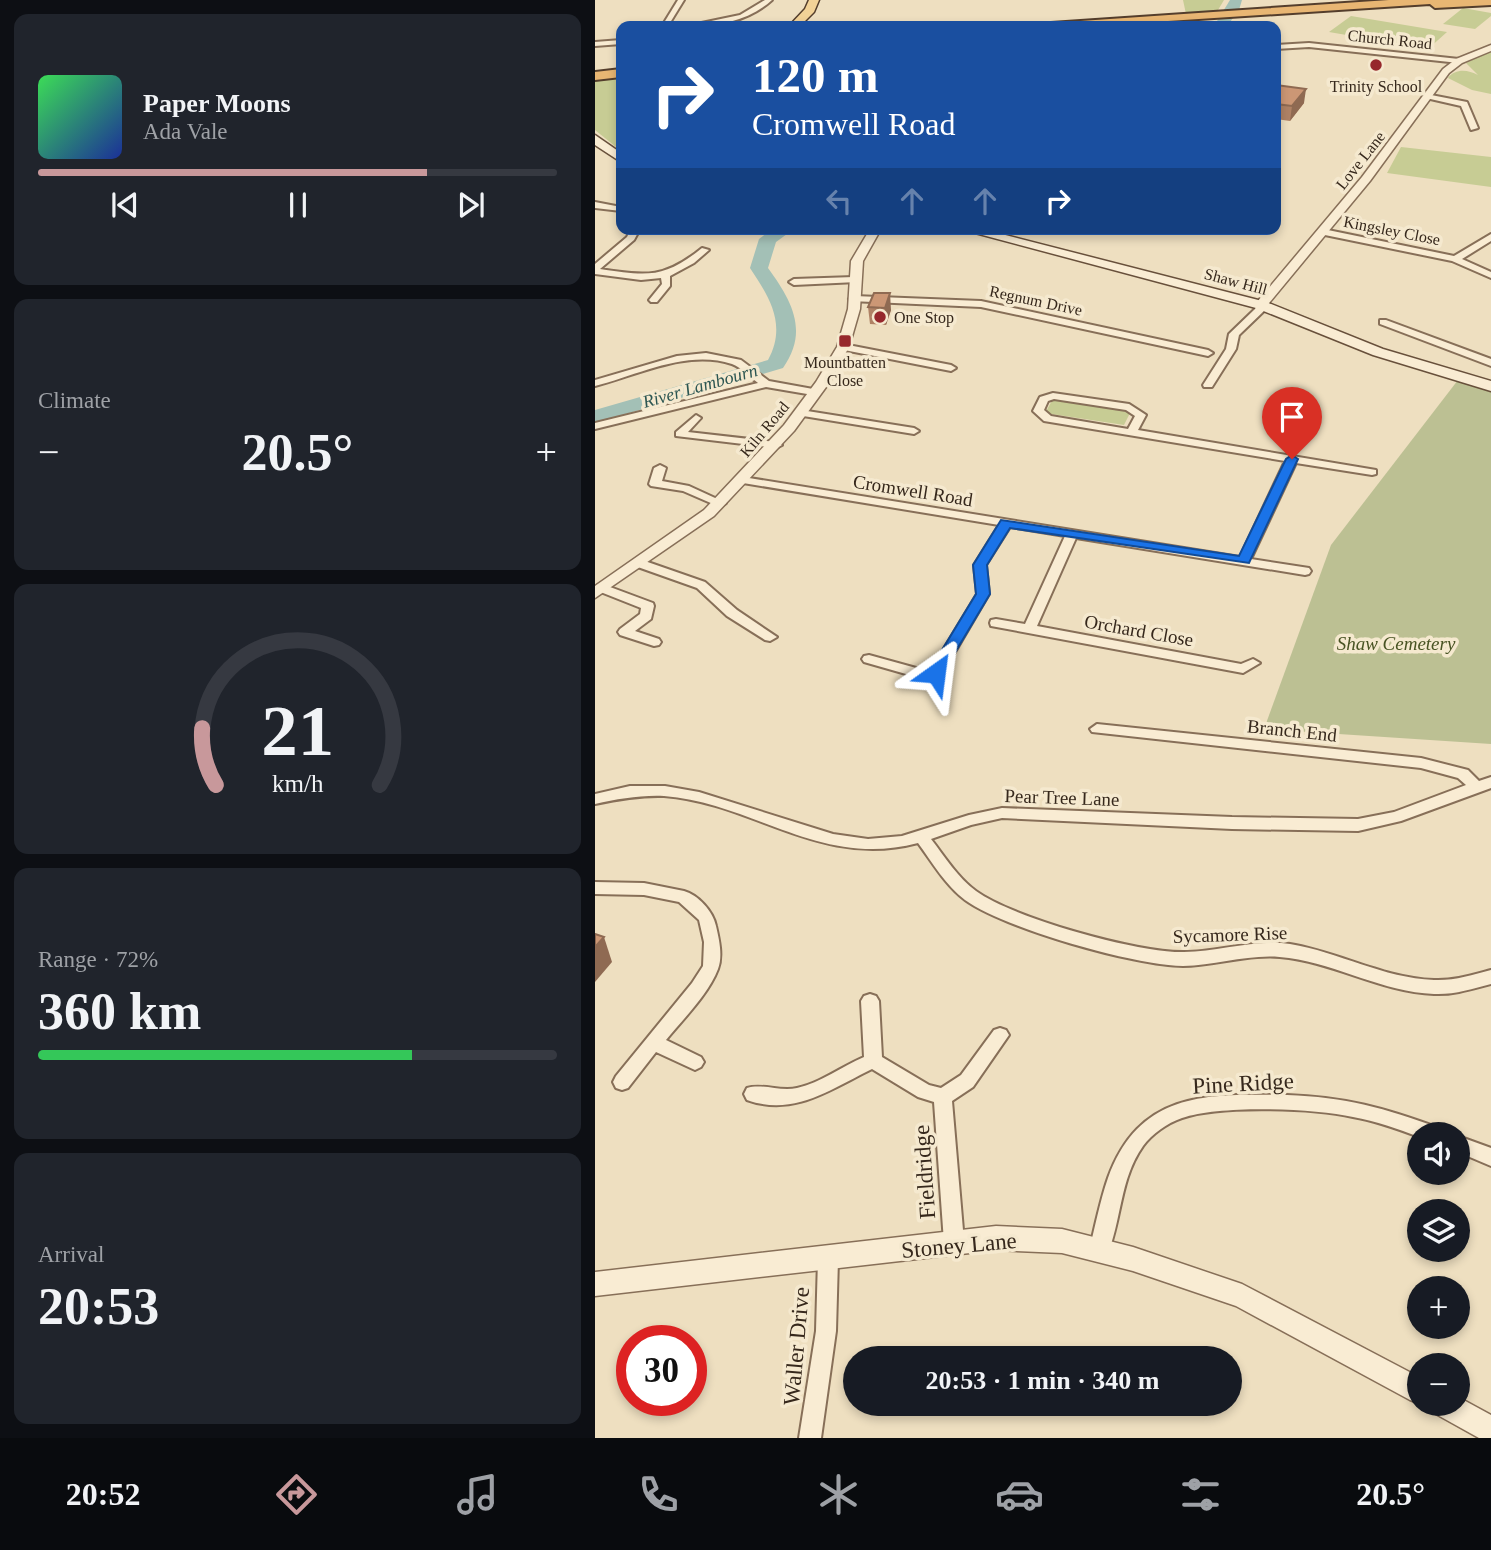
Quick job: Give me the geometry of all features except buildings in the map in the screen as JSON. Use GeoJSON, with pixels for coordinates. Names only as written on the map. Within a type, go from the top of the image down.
{"type":"FeatureCollection","features":[{"type":"Feature","properties":{"kind":"highway"},"geometry":{"type":"LineString","coordinates":[[1128,21],[1451,0]]}},
{"type":"Feature","properties":{"kind":"highway"},"geometry":{"type":"LineString","coordinates":[[1248,13],[1491,2]]}},
{"type":"Feature","properties":{"kind":"highway"},"geometry":{"type":"LineString","coordinates":[[1175,21],[1220,15]]}},
{"type":"Feature","properties":{"kind":"highway"},"geometry":{"type":"LineString","coordinates":[[595,71],[616,68]]}},
{"type":"Feature","properties":{"kind":"highway"},"geometry":{"type":"LineString","coordinates":[[595,71],[616,73]]}},
{"type":"Feature","properties":{"kind":"main road"},"geometry":{"type":"LineString","coordinates":[[798,21],[812,5]]}},
{"type":"Feature","properties":{"kind":"main road"},"geometry":{"type":"LineString","coordinates":[[595,139],[616,154]]}},
{"type":"Feature","properties":{"kind":"main road","name":"Shaw Hill"},"geometry":{"type":"LineString","coordinates":[[990,235],[1261,304],[1378,352],[1491,386]]}},
{"type":"Feature","properties":{"kind":"street"},"geometry":{"type":"LineString","coordinates":[[668,21],[681,0]]}},
{"type":"Feature","properties":{"kind":"street"},"geometry":{"type":"LineString","coordinates":[[717,21],[754,12],[769,0]]}},
{"type":"Feature","properties":{"kind":"street"},"geometry":{"type":"LineString","coordinates":[[595,44],[616,42]]}},
{"type":"Feature","properties":{"kind":"street","name":"Church Road"},"geometry":{"type":"LineString","coordinates":[[1281,46],[1319,46],[1458,61]]}},
{"type":"Feature","properties":{"kind":"street","name":"Love Lane"},"geometry":{"type":"LineString","coordinates":[[1261,304],[1323,232],[1436,84],[1458,61],[1491,48]]}},
{"type":"Feature","properties":{"kind":"street"},"geometry":{"type":"LineString","coordinates":[[1429,96],[1464,104],[1473,129]]}},
{"type":"Feature","properties":{"kind":"street"},"geometry":{"type":"LineString","coordinates":[[595,205],[616,208]]}},
{"type":"Feature","properties":{"kind":"street","name":"Kingsley Close"},"geometry":{"type":"LineString","coordinates":[[1323,232],[1455,259],[1491,275]]}},
{"type":"Feature","properties":{"kind":"street"},"geometry":{"type":"LineString","coordinates":[[595,270],[633,235]]}},
{"type":"Feature","properties":{"kind":"street","name":"Kiln Road"},"geometry":{"type":"LineString","coordinates":[[599,590],[720,503],[776,445],[801,413],[843,347],[855,299],[857,261],[873,235]]}},
{"type":"Feature","properties":{"kind":"street","name":"Kingsley Close"},"geometry":{"type":"LineString","coordinates":[[1455,259],[1491,237]]}},
{"type":"Feature","properties":{"kind":"street"},"geometry":{"type":"LineString","coordinates":[[595,270],[647,278],[665,275],[688,266],[705,250]]}},
{"type":"Feature","properties":{"kind":"street"},"geometry":{"type":"LineString","coordinates":[[662,295],[668,281],[665,275]]}},
{"type":"Feature","properties":{"kind":"street"},"geometry":{"type":"LineString","coordinates":[[794,282],[855,280]]}},
{"type":"Feature","properties":{"kind":"street","name":"Regnum Drive"},"geometry":{"type":"LineString","coordinates":[[855,299],[981,304],[1208,353]]}},
{"type":"Feature","properties":{"kind":"street"},"geometry":{"type":"LineString","coordinates":[[1208,385],[1231,349],[1234,334],[1260,310],[1261,304]]}},
{"type":"Feature","properties":{"kind":"street"},"geometry":{"type":"LineString","coordinates":[[1383,322],[1491,363]]}},
{"type":"Feature","properties":{"kind":"street"},"geometry":{"type":"LineString","coordinates":[[843,347],[869,350],[905,365],[951,368],[946,375]]}},
{"type":"Feature","properties":{"kind":"street"},"geometry":{"type":"LineString","coordinates":[[595,383],[694,356],[727,358],[749,369],[764,383]]}},
{"type":"Feature","properties":{"kind":"street"},"geometry":{"type":"LineString","coordinates":[[595,426],[764,383],[813,391]]}},
{"type":"Feature","properties":{"kind":"street"},"geometry":{"type":"LineString","coordinates":[[1132,432],[1141,415],[1129,407],[1053,396],[1044,399],[1038,411],[1048,419],[1373,472]]}},
{"type":"Feature","properties":{"kind":"street"},"geometry":{"type":"LineString","coordinates":[[801,413],[914,431]]}},
{"type":"Feature","properties":{"kind":"street"},"geometry":{"type":"LineString","coordinates":[[696,418],[681,434],[776,445]]}},
{"type":"Feature","properties":{"kind":"street"},"geometry":{"type":"LineString","coordinates":[[1244,561],[1292,459]]}},
{"type":"Feature","properties":{"kind":"street"},"geometry":{"type":"LineString","coordinates":[[660,468],[655,484],[685,488],[720,503]]}},
{"type":"Feature","properties":{"kind":"street","name":"Cromwell Road"},"geometry":{"type":"LineString","coordinates":[[743,480],[1305,571]]}},
{"type":"Feature","properties":{"kind":"street"},"geometry":{"type":"LineString","coordinates":[[869,659],[927,677],[936,673],[983,594],[980,565],[1006,523]]}},
{"type":"Feature","properties":{"kind":"street"},"geometry":{"type":"LineString","coordinates":[[1029,630],[1072,533]]}},
{"type":"Feature","properties":{"kind":"street"},"geometry":{"type":"LineString","coordinates":[[639,563],[701,585],[732,613],[770,637]]}},
{"type":"Feature","properties":{"kind":"street"},"geometry":{"type":"LineString","coordinates":[[599,590],[648,606],[646,616],[625,632],[654,642]]}},
{"type":"Feature","properties":{"kind":"street","name":"Orchard Close"},"geometry":{"type":"LineString","coordinates":[[996,623],[1249,670]]}},
{"type":"Feature","properties":{"kind":"street","name":"Branch End"},"geometry":{"type":"LineString","coordinates":[[1097,729],[1421,763],[1463,774],[1484,784]]}},
{"type":"Feature","properties":{"kind":"street","name":"Pear Tree Lane"},"geometry":{"type":"LineString","coordinates":[[595,799],[627,789],[665,789],[860,844],[880,845],[961,821],[1002,813],[1233,823],[1358,825],[1395,817],[1484,784]]}},
{"type":"Feature","properties":{"kind":"street","name":"Sycamore Rise"},"geometry":{"type":"LineString","coordinates":[[920,835],[958,884],[985,905],[1027,921],[1137,952],[1180,959],[1286,950],[1389,982],[1427,987],[1460,985],[1491,977]]}},
{"type":"Feature","properties":{"kind":"street"},"geometry":{"type":"LineString","coordinates":[[595,888],[644,889],[684,897],[706,917],[712,942],[711,967],[622,1082]]}},
{"type":"Feature","properties":{"kind":"street"},"geometry":{"type":"LineString","coordinates":[[753,1094],[792,1097],[808,1093],[846,1071],[873,1061],[870,1001]]}},
{"type":"Feature","properties":{"kind":"street","name":"Fieldridge"},"geometry":{"type":"LineString","coordinates":[[943,1097],[967,1081],[1000,1035]]}},
{"type":"Feature","properties":{"kind":"street"},"geometry":{"type":"LineString","coordinates":[[653,1043],[695,1062]]}},
{"type":"Feature","properties":{"kind":"street","name":"Fieldridge"},"geometry":{"type":"LineString","coordinates":[[873,1061],[923,1090],[943,1097]]}},
{"type":"Feature","properties":{"kind":"street","name":"Fieldridge"},"geometry":{"type":"LineString","coordinates":[[943,1097],[954,1242]]}},
{"type":"Feature","properties":{"kind":"street","name":"Pine Ridge"},"geometry":{"type":"LineString","coordinates":[[1099,1251],[1115,1185],[1136,1142],[1155,1123],[1186,1109],[1230,1104],[1345,1107],[1407,1125]]}},
{"type":"Feature","properties":{"kind":"street"},"geometry":{"type":"LineString","coordinates":[[1470,1149],[1491,1157]]}},
{"type":"Feature","properties":{"kind":"street","name":"Stoney Lane"},"geometry":{"type":"LineString","coordinates":[[595,1284],[996,1238],[1062,1241],[1242,1296],[1407,1385]]}},
{"type":"Feature","properties":{"kind":"street","name":"Waller Drive"},"geometry":{"type":"LineString","coordinates":[[810,1438],[826,1331],[828,1259]]}},
{"type":"Feature","properties":{"kind":"street"},"geometry":{"type":"LineString","coordinates":[[1465,1416],[1491,1430]]}},
{"type":"Feature","properties":{"kind":"green space"},"geometry":{"type":"Polygon","coordinates":[[[1183,0],[1224,0],[1218,10],[1186,14],[1183,0]]]}},
{"type":"Feature","properties":{"kind":"green space"},"geometry":{"type":"Polygon","coordinates":[[[1463,8],[1491,13],[1491,16],[1475,29],[1443,24],[1463,8]]]}},
{"type":"Feature","properties":{"kind":"green space"},"geometry":{"type":"Polygon","coordinates":[[[1351,16],[1447,32],[1428,49],[1329,32],[1351,16]]]}},
{"type":"Feature","properties":{"kind":"green space"},"geometry":{"type":"Polygon","coordinates":[[[1491,51],[1491,94],[1472,90],[1448,78],[1462,71],[1478,75],[1466,63],[1491,51]]]}},
{"type":"Feature","properties":{"kind":"green space"},"geometry":{"type":"Polygon","coordinates":[[[616,77],[616,147],[595,130],[595,80],[616,77]]]}},
{"type":"Feature","properties":{"kind":"green space"},"geometry":{"type":"Polygon","coordinates":[[[1401,147],[1491,157],[1491,187],[1387,173],[1401,147]]]}},
{"type":"Feature","properties":{"kind":"green space","name":"Shaw Cemetery"},"geometry":{"type":"Polygon","coordinates":[[[1458,380],[1491,390],[1491,744],[1264,729],[1331,545],[1458,380]]]}},
{"type":"Feature","properties":{"kind":"green space"},"geometry":{"type":"Polygon","coordinates":[[[1053,399],[1131,411],[1124,425],[1045,413],[1053,399]]]}},
{"type":"Feature","properties":{"kind":"waterway","name":"River Lambourn"},"geometry":{"type":"LineString","coordinates":[[1224,21],[1233,10],[1236,0]]}},
{"type":"Feature","properties":{"kind":"waterway","name":"River Lambourn"},"geometry":{"type":"LineString","coordinates":[[595,417],[776,364],[783,350],[788,325],[781,302],[759,268],[768,239],[775,235]]}},
{"type":"Feature","properties":{"kind":"place","name":"Trinity School"},"geometry":{"type":"Point","coordinates":[1376,65]}},
{"type":"Feature","properties":{"kind":"place","name":"One Stop"},"geometry":{"type":"Point","coordinates":[880,317]}},
{"type":"Feature","properties":{"kind":"place","name":"Mountbatten Close"},"geometry":{"type":"Point","coordinates":[845,341]}},
{"type":"Feature","properties":{"kind":"route"},"geometry":{"type":"LineString","coordinates":[[936,673],[983,594],[985,589],[980,565],[1006,523],[1244,561],[1292,459]]}}]}
